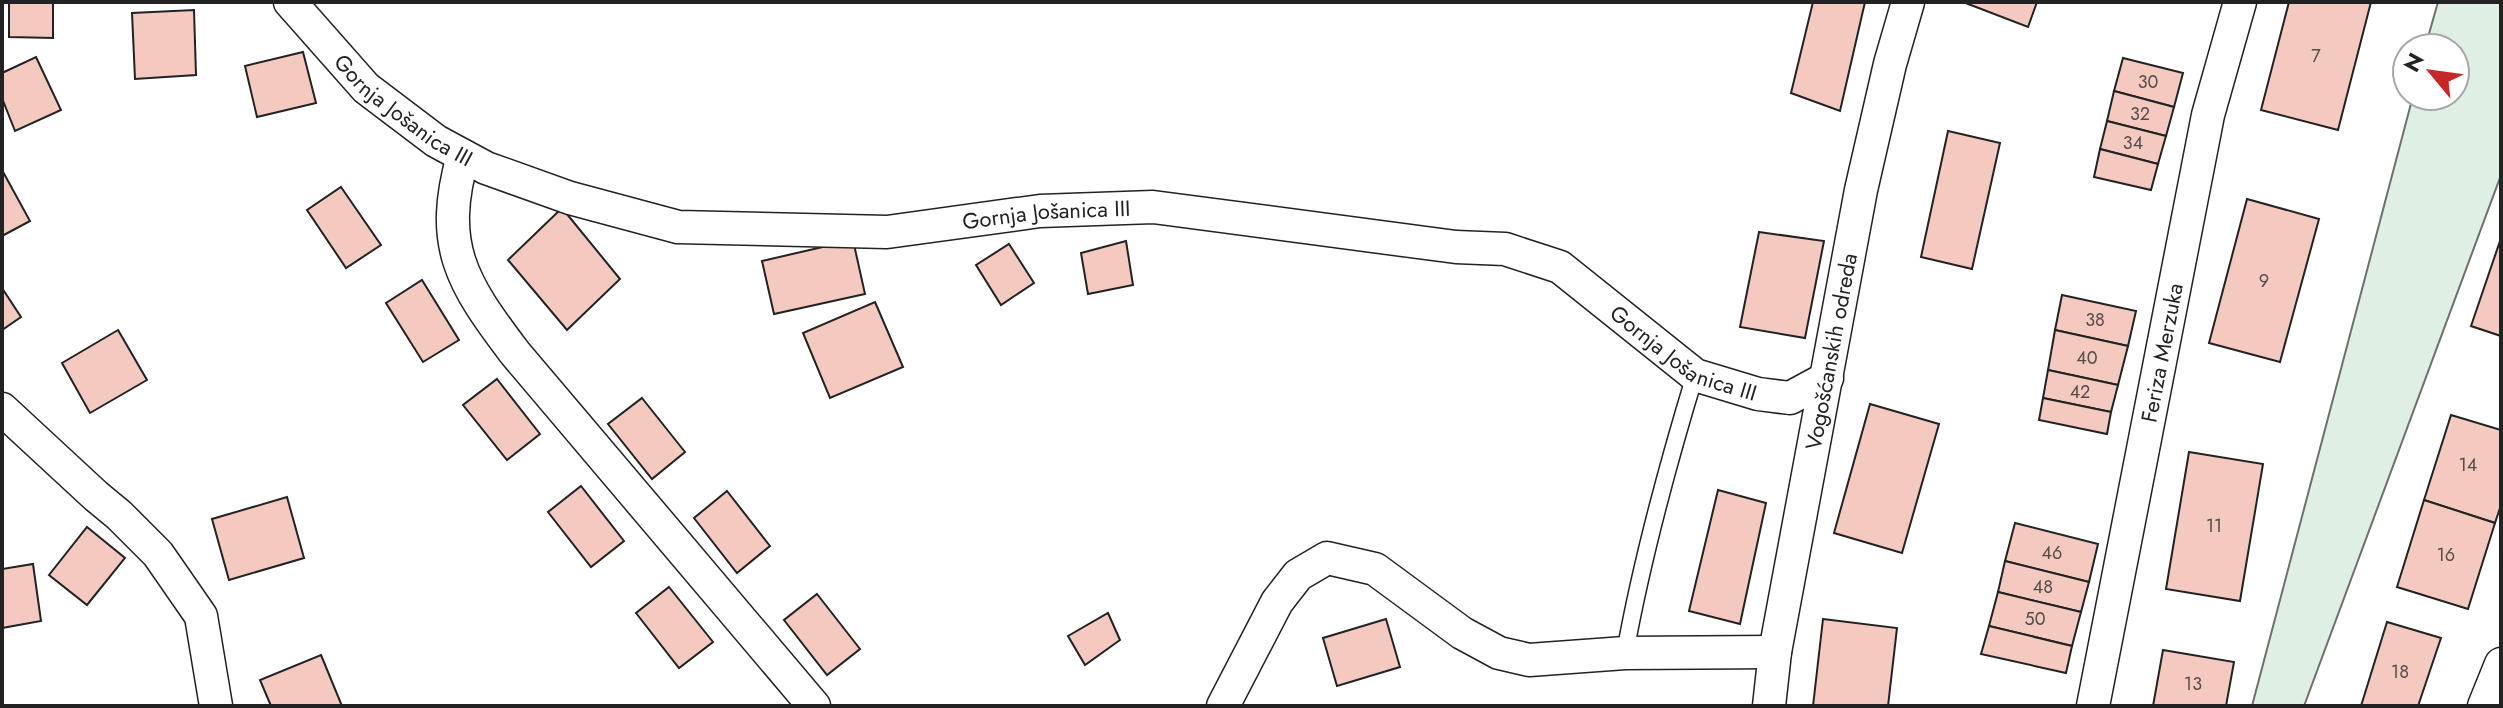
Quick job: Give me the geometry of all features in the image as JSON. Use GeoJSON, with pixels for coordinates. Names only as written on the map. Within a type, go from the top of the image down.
{"type":"FeatureCollection","features":[{"type":"Feature","properties":{"kind":"street","name":"Gornja Jošanica III"},"geometry":{"type":"LineString","coordinates":[[290,2],[366,88],[436,141],[486,168],[570,198],[678,227],[887,232],[1040,211],[1153,207],[1456,247],[1505,249],[1560,267],[1695,375],[1758,394],[1790,398],[1827,378]]}},
{"type":"Feature","properties":{"kind":"street","name":"Vogošćanskih odreda"},"geometry":{"type":"LineString","coordinates":[[1769,706],[1775,652],[1861,190],[1890,64],[1908,2]]}},
{"type":"Feature","properties":{"kind":"street","name":"Feriza Merzuka"},"geometry":{"type":"LineString","coordinates":[[2093,706],[2208,115],[2240,2]]}},
{"type":"Feature","properties":{"kind":"street"},"geometry":{"type":"LineString","coordinates":[[463,156],[454,189],[451,223],[459,266],[482,310],[814,706]]}},
{"type":"Feature","properties":{"kind":"street"},"geometry":{"type":"LineString","coordinates":[[2,409],[158,554],[201,616],[216,706]]}},
{"type":"Feature","properties":{"kind":"street"},"geometry":{"type":"LineString","coordinates":[[1223,706],[1277,602],[1298,575],[1327,558],[1375,569],[1462,633],[1499,653],[1529,660],[1625,653],[1775,652]]}},
{"type":"Feature","properties":{"kind":"street"},"geometry":{"type":"LineString","coordinates":[[2484,706],[2501,664]]}},
{"type":"Feature","properties":{"kind":"lane"},"geometry":{"type":"LineString","coordinates":[[1625,653],[1648,541],[1695,375]]}},
{"type":"Feature","properties":{"kind":"green space"},"geometry":{"type":"Polygon","coordinates":[[[2438,2],[2501,2],[2501,175],[2304,706],[2252,706],[2409,112],[2471,112],[2471,32],[2430,32],[2438,2]]]}},
{"type":"Feature","properties":{"kind":"building"},"geometry":{"type":"Polygon","coordinates":[[[9,2],[53,2],[53,38],[9,37],[9,2]]]}},
{"type":"Feature","properties":{"kind":"building"},"geometry":{"type":"Polygon","coordinates":[[[1813,2],[1865,2],[1840,111],[1791,93],[1813,2]]]}},
{"type":"Feature","properties":{"kind":"building"},"geometry":{"type":"Polygon","coordinates":[[[1963,2],[2037,2],[2028,27],[1963,2]]]}},
{"type":"Feature","properties":{"kind":"building"},"geometry":{"type":"Polygon","coordinates":[[[2289,2],[2371,2],[2338,130],[2261,110],[2289,2]]]}},
{"type":"Feature","properties":{"kind":"building"},"geometry":{"type":"Polygon","coordinates":[[[194,10],[196,75],[135,79],[132,13],[194,10]]]}},
{"type":"Feature","properties":{"kind":"building"},"geometry":{"type":"Polygon","coordinates":[[[303,52],[316,103],[257,117],[245,66],[303,52]]]}},
{"type":"Feature","properties":{"kind":"building"},"geometry":{"type":"Polygon","coordinates":[[[36,57],[61,110],[15,131],[2,98],[2,73],[36,57]]]}},
{"type":"Feature","properties":{"kind":"building"},"geometry":{"type":"Polygon","coordinates":[[[2123,58],[2183,73],[2174,107],[2114,91],[2123,58]]]}},
{"type":"Feature","properties":{"kind":"building"},"geometry":{"type":"Polygon","coordinates":[[[2114,91],[2174,107],[2166,136],[2107,121],[2114,91]]]}},
{"type":"Feature","properties":{"kind":"building"},"geometry":{"type":"Polygon","coordinates":[[[2107,121],[2166,136],[2158,164],[2100,149],[2107,121]]]}},
{"type":"Feature","properties":{"kind":"building"},"geometry":{"type":"Polygon","coordinates":[[[1948,131],[2000,143],[1972,269],[1921,257],[1948,131]]]}},
{"type":"Feature","properties":{"kind":"building"},"geometry":{"type":"Polygon","coordinates":[[[2100,149],[2158,164],[2151,190],[2094,177],[2100,149]]]}},
{"type":"Feature","properties":{"kind":"building"},"geometry":{"type":"Polygon","coordinates":[[[2,170],[30,221],[2,236],[2,170]]]}},
{"type":"Feature","properties":{"kind":"building"},"geometry":{"type":"Polygon","coordinates":[[[341,187],[381,245],[346,268],[307,210],[341,187]]]}},
{"type":"Feature","properties":{"kind":"building"},"geometry":{"type":"Polygon","coordinates":[[[2247,199],[2319,219],[2280,362],[2209,343],[2247,199]]]}},
{"type":"Feature","properties":{"kind":"building"},"geometry":{"type":"Polygon","coordinates":[[[562,208],[620,279],[567,330],[508,260],[562,208]]]}},
{"type":"Feature","properties":{"kind":"building"},"geometry":{"type":"Polygon","coordinates":[[[1759,232],[1824,241],[1805,338],[1740,327],[1759,232]]]}},
{"type":"Feature","properties":{"kind":"building"},"geometry":{"type":"Polygon","coordinates":[[[2501,238],[2501,336],[2471,326],[2501,238]]]}},
{"type":"Feature","properties":{"kind":"building"},"geometry":{"type":"Polygon","coordinates":[[[853,240],[865,294],[774,314],[762,261],[853,240]]]}},
{"type":"Feature","properties":{"kind":"building"},"geometry":{"type":"Polygon","coordinates":[[[1126,241],[1133,285],[1088,294],[1081,253],[1126,241]]]}},
{"type":"Feature","properties":{"kind":"building"},"geometry":{"type":"Polygon","coordinates":[[[1009,244],[1034,283],[1001,305],[976,265],[1009,244]]]}},
{"type":"Feature","properties":{"kind":"building"},"geometry":{"type":"Polygon","coordinates":[[[422,280],[459,340],[423,362],[386,303],[422,280]]]}},
{"type":"Feature","properties":{"kind":"building"},"geometry":{"type":"Polygon","coordinates":[[[2,288],[21,317],[2,330],[2,288]]]}},
{"type":"Feature","properties":{"kind":"building"},"geometry":{"type":"Polygon","coordinates":[[[2062,295],[2136,311],[2128,346],[2055,330],[2062,295]]]}},
{"type":"Feature","properties":{"kind":"building"},"geometry":{"type":"Polygon","coordinates":[[[875,302],[903,367],[830,398],[803,333],[875,302]]]}},
{"type":"Feature","properties":{"kind":"building"},"geometry":{"type":"Polygon","coordinates":[[[118,330],[147,380],[90,413],[62,363],[118,330]]]}},
{"type":"Feature","properties":{"kind":"building"},"geometry":{"type":"Polygon","coordinates":[[[2055,330],[2128,346],[2118,385],[2048,370],[2055,330]]]}},
{"type":"Feature","properties":{"kind":"building"},"geometry":{"type":"Polygon","coordinates":[[[2048,370],[2118,385],[2111,412],[2043,398],[2048,370]]]}},
{"type":"Feature","properties":{"kind":"building"},"geometry":{"type":"Polygon","coordinates":[[[497,379],[540,434],[507,460],[463,405],[497,379]]]}},
{"type":"Feature","properties":{"kind":"building"},"geometry":{"type":"Polygon","coordinates":[[[642,398],[685,452],[652,479],[608,424],[642,398]]]}},
{"type":"Feature","properties":{"kind":"building"},"geometry":{"type":"Polygon","coordinates":[[[2043,398],[2111,412],[2107,434],[2039,420],[2043,398]]]}},
{"type":"Feature","properties":{"kind":"building"},"geometry":{"type":"Polygon","coordinates":[[[1870,404],[1939,424],[1902,553],[1834,533],[1870,404]]]}},
{"type":"Feature","properties":{"kind":"building"},"geometry":{"type":"Polygon","coordinates":[[[2451,415],[2501,430],[2501,505],[2495,523],[2424,500],[2451,415]]]}},
{"type":"Feature","properties":{"kind":"building"},"geometry":{"type":"Polygon","coordinates":[[[2189,452],[2263,464],[2240,601],[2166,589],[2189,452]]]}},
{"type":"Feature","properties":{"kind":"building"},"geometry":{"type":"Polygon","coordinates":[[[581,486],[624,541],[591,567],[548,512],[581,486]]]}},
{"type":"Feature","properties":{"kind":"building"},"geometry":{"type":"Polygon","coordinates":[[[1718,490],[1766,503],[1740,624],[1689,611],[1718,490]]]}},
{"type":"Feature","properties":{"kind":"building"},"geometry":{"type":"Polygon","coordinates":[[[727,491],[770,546],[737,573],[694,518],[727,491]]]}},
{"type":"Feature","properties":{"kind":"building"},"geometry":{"type":"Polygon","coordinates":[[[287,497],[304,558],[229,580],[212,519],[287,497]]]}},
{"type":"Feature","properties":{"kind":"building"},"geometry":{"type":"Polygon","coordinates":[[[2424,500],[2495,523],[2468,609],[2397,587],[2424,500]]]}},
{"type":"Feature","properties":{"kind":"building"},"geometry":{"type":"Polygon","coordinates":[[[2015,523],[2098,544],[2089,582],[2005,561],[2015,523]]]}},
{"type":"Feature","properties":{"kind":"building"},"geometry":{"type":"Polygon","coordinates":[[[87,527],[125,558],[87,605],[49,575],[87,527]]]}},
{"type":"Feature","properties":{"kind":"building"},"geometry":{"type":"Polygon","coordinates":[[[2005,561],[2089,582],[2081,612],[1998,592],[2005,561]]]}},
{"type":"Feature","properties":{"kind":"building"},"geometry":{"type":"Polygon","coordinates":[[[33,564],[41,621],[2,628],[2,569],[33,564]]]}},
{"type":"Feature","properties":{"kind":"building"},"geometry":{"type":"Polygon","coordinates":[[[669,587],[713,642],[679,668],[636,613],[669,587]]]}},
{"type":"Feature","properties":{"kind":"building"},"geometry":{"type":"Polygon","coordinates":[[[1998,592],[2081,612],[2072,646],[1989,626],[1998,592]]]}},
{"type":"Feature","properties":{"kind":"building"},"geometry":{"type":"Polygon","coordinates":[[[817,594],[860,649],[827,675],[784,620],[817,594]]]}},
{"type":"Feature","properties":{"kind":"building"},"geometry":{"type":"Polygon","coordinates":[[[1108,613],[1120,640],[1085,665],[1068,636],[1108,613]]]}},
{"type":"Feature","properties":{"kind":"building"},"geometry":{"type":"Polygon","coordinates":[[[1386,619],[1400,667],[1337,686],[1323,638],[1386,619]]]}},
{"type":"Feature","properties":{"kind":"building"},"geometry":{"type":"Polygon","coordinates":[[[1823,619],[1897,628],[1888,706],[1813,706],[1823,619]]]}},
{"type":"Feature","properties":{"kind":"building"},"geometry":{"type":"Polygon","coordinates":[[[2387,622],[2441,638],[2418,706],[2361,706],[2387,622]]]}},
{"type":"Feature","properties":{"kind":"building"},"geometry":{"type":"Polygon","coordinates":[[[1989,626],[2072,646],[2066,673],[1981,654],[1989,626]]]}},
{"type":"Feature","properties":{"kind":"building"},"geometry":{"type":"Polygon","coordinates":[[[2163,650],[2234,662],[2226,706],[2153,706],[2163,650]]]}},
{"type":"Feature","properties":{"kind":"building"},"geometry":{"type":"Polygon","coordinates":[[[321,655],[342,706],[271,706],[260,680],[321,655]]]}}]}
